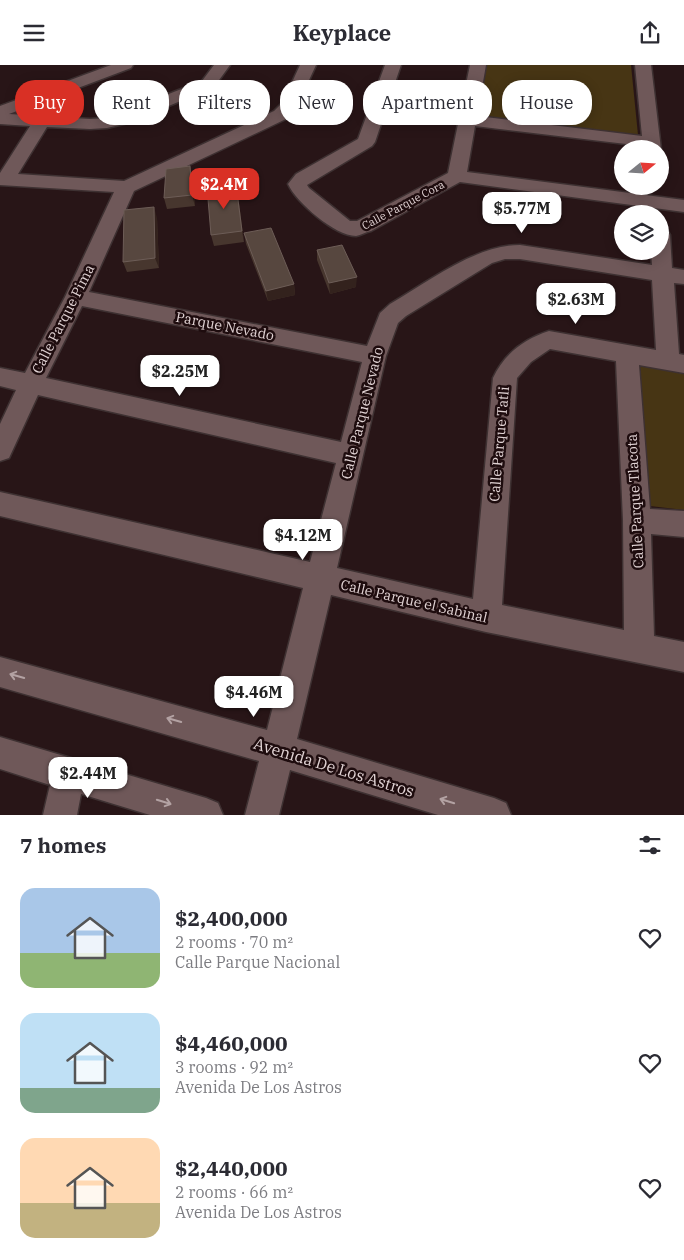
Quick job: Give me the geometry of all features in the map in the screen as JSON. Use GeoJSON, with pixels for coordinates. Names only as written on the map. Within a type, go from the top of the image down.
{"type":"FeatureCollection","features":[{"type":"Feature","properties":{"kind":"street"},"geometry":{"type":"LineString","coordinates":[[0,112],[125,65]]}},
{"type":"Feature","properties":{"kind":"street"},"geometry":{"type":"LineString","coordinates":[[84,124],[107,123],[122,119],[208,84],[222,65]]}},
{"type":"Feature","properties":{"kind":"street"},"geometry":{"type":"LineString","coordinates":[[2,179],[126,187],[280,115],[290,104],[308,65]]}},
{"type":"Feature","properties":{"kind":"street","name":"Calle Parque Cora"},"geometry":{"type":"LineString","coordinates":[[393,65],[366,142],[302,178],[297,184],[298,188],[344,227],[356,229],[457,176],[466,125]]}},
{"type":"Feature","properties":{"kind":"street","name":"Calle Parque Cora"},"geometry":{"type":"LineString","coordinates":[[475,80],[478,65]]}},
{"type":"Feature","properties":{"kind":"street"},"geometry":{"type":"LineString","coordinates":[[643,65],[651,140]]}},
{"type":"Feature","properties":{"kind":"street"},"geometry":{"type":"LineString","coordinates":[[0,119],[15,120]]}},
{"type":"Feature","properties":{"kind":"street"},"geometry":{"type":"LineString","coordinates":[[492,123],[615,140]]}},
{"type":"Feature","properties":{"kind":"street"},"geometry":{"type":"LineString","coordinates":[[2,179],[40,125]]}},
{"type":"Feature","properties":{"kind":"street"},"geometry":{"type":"LineString","coordinates":[[457,176],[684,206]]}},
{"type":"Feature","properties":{"kind":"street","name":"Calle Parque Pima"},"geometry":{"type":"LineString","coordinates":[[0,451],[30,384],[76,297],[126,187]]}},
{"type":"Feature","properties":{"kind":"street","name":"Calle Parque Nevado"},"geometry":{"type":"LineString","coordinates":[[262,815],[375,356],[388,319],[485,258],[496,254],[520,252],[674,275]]}},
{"type":"Feature","properties":{"kind":"street"},"geometry":{"type":"LineString","coordinates":[[669,260],[674,275],[676,363]]}},
{"type":"Feature","properties":{"kind":"street","name":"Parque Nevado"},"geometry":{"type":"LineString","coordinates":[[76,297],[375,356]]}},
{"type":"Feature","properties":{"kind":"street","name":"Calle Parque Tatli"},"geometry":{"type":"LineString","coordinates":[[486,617],[506,373],[511,366],[542,341],[549,340],[676,363]]}},
{"type":"Feature","properties":{"kind":"street","name":"Calle Parque Tlacota"},"geometry":{"type":"LineString","coordinates":[[626,354],[637,520],[639,649]]}},
{"type":"Feature","properties":{"kind":"street"},"geometry":{"type":"LineString","coordinates":[[0,377],[351,455]]}},
{"type":"Feature","properties":{"kind":"street","name":"Calle Parque el Sabinal"},"geometry":{"type":"LineString","coordinates":[[0,504],[486,617],[684,657]]}},
{"type":"Feature","properties":{"kind":"street"},"geometry":{"type":"LineString","coordinates":[[637,520],[684,524]]}},
{"type":"Feature","properties":{"kind":"street","name":"Avenida De Los Astros"},"geometry":{"type":"LineString","coordinates":[[0,672],[278,749],[494,815]]}},
{"type":"Feature","properties":{"kind":"street"},"geometry":{"type":"LineString","coordinates":[[0,753],[206,815]]}},
{"type":"Feature","properties":{"kind":"street"},"geometry":{"type":"LineString","coordinates":[[60,815],[68,773]]}},
{"type":"Feature","properties":{"kind":"shaded area"},"geometry":{"type":"Polygon","coordinates":[[[485,65],[631,65],[638,135],[553,125],[592,125],[592,80],[502,80],[502,119],[492,118],[492,80],[483,80],[485,65]]]}},
{"type":"Feature","properties":{"kind":"shaded area"},"geometry":{"type":"Polygon","coordinates":[[[640,366],[684,373],[684,510],[650,506],[640,366]]]}},
{"type":"Feature","properties":{"kind":"building"},"geometry":{"type":"Polygon","coordinates":[[[190,166],[192,195],[164,198],[166,169],[190,166]]]}},
{"type":"Feature","properties":{"kind":"building"},"geometry":{"type":"Polygon","coordinates":[[[236,184],[242,231],[211,235],[207,187],[236,184]]]}},
{"type":"Feature","properties":{"kind":"building"},"geometry":{"type":"Polygon","coordinates":[[[154,207],[155,258],[123,262],[124,210],[154,207]]]}},
{"type":"Feature","properties":{"kind":"building"},"geometry":{"type":"Polygon","coordinates":[[[271,228],[294,284],[266,291],[244,233],[271,228]]]}},
{"type":"Feature","properties":{"kind":"building"},"geometry":{"type":"Polygon","coordinates":[[[342,245],[357,277],[329,283],[317,250],[342,245]]]}}]}
